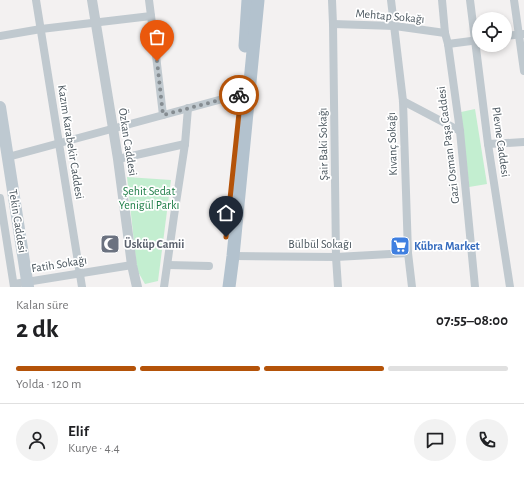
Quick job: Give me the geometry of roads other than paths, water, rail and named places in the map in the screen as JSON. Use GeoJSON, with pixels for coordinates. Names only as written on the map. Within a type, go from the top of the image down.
{"type":"FeatureCollection","features":[{"type":"Feature","properties":{"kind":"main road"},"geometry":{"type":"LineString","coordinates":[[229,287],[233,256],[245,93],[248,0]]}},
{"type":"Feature","properties":{"kind":"main road"},"geometry":{"type":"LineString","coordinates":[[221,287],[258,0]]}},
{"type":"Feature","properties":{"kind":"main road","name":"Tekin Caddesi"},"geometry":{"type":"LineString","coordinates":[[0,107],[28,284]]}},
{"type":"Feature","properties":{"kind":"street","name":"Kazım Karabekir Caddesi"},"geometry":{"type":"LineString","coordinates":[[36,0],[82,287]]}},
{"type":"Feature","properties":{"kind":"street","name":"Özkan Caddesi"},"geometry":{"type":"LineString","coordinates":[[92,0],[118,159],[132,265],[137,287]]}},
{"type":"Feature","properties":{"kind":"street"},"geometry":{"type":"LineString","coordinates":[[149,0],[163,115]]}},
{"type":"Feature","properties":{"kind":"street","name":"Şair Baki Sokağı"},"geometry":{"type":"LineString","coordinates":[[332,0],[336,258],[338,287]]}},
{"type":"Feature","properties":{"kind":"street","name":"Kıvanç Sokağı"},"geometry":{"type":"LineString","coordinates":[[391,0],[403,101],[408,253],[412,287]]}},
{"type":"Feature","properties":{"kind":"street","name":"Gazi Osman Paşa Caddesi"},"geometry":{"type":"LineString","coordinates":[[442,0],[445,33],[448,44],[460,131],[476,287]]}},
{"type":"Feature","properties":{"kind":"street","name":"Plevne Caddesi"},"geometry":{"type":"LineString","coordinates":[[470,0],[472,12]]}},
{"type":"Feature","properties":{"kind":"street"},"geometry":{"type":"LineString","coordinates":[[514,0],[521,34],[524,71]]}},
{"type":"Feature","properties":{"kind":"street"},"geometry":{"type":"LineString","coordinates":[[0,36],[41,29],[151,16]]}},
{"type":"Feature","properties":{"kind":"street","name":"Mehtap Sokağı"},"geometry":{"type":"LineString","coordinates":[[333,24],[395,26],[445,33]]}},
{"type":"Feature","properties":{"kind":"street"},"geometry":{"type":"LineString","coordinates":[[448,44],[472,41]]}},
{"type":"Feature","properties":{"kind":"street","name":"Plevne Caddesi"},"geometry":{"type":"LineString","coordinates":[[478,52],[488,144],[510,287]]}},
{"type":"Feature","properties":{"kind":"street"},"geometry":{"type":"LineString","coordinates":[[8,157],[245,93]]}},
{"type":"Feature","properties":{"kind":"street"},"geometry":{"type":"LineString","coordinates":[[403,101],[460,131]]}},
{"type":"Feature","properties":{"kind":"street"},"geometry":{"type":"LineString","coordinates":[[164,287],[185,144],[188,108]]}},
{"type":"Feature","properties":{"kind":"street"},"geometry":{"type":"LineString","coordinates":[[488,144],[524,142]]}},
{"type":"Feature","properties":{"kind":"street"},"geometry":{"type":"LineString","coordinates":[[118,159],[185,144]]}},
{"type":"Feature","properties":{"kind":"street"},"geometry":{"type":"LineString","coordinates":[[0,198],[14,286]]}},
{"type":"Feature","properties":{"kind":"street","name":"Bülbül Sokağı"},"geometry":{"type":"LineString","coordinates":[[233,256],[336,258],[408,253]]}},
{"type":"Feature","properties":{"kind":"street","name":"Fatih Sokağı"},"geometry":{"type":"LineString","coordinates":[[14,286],[80,273],[132,265]]}},
{"type":"Feature","properties":{"kind":"street"},"geometry":{"type":"LineString","coordinates":[[168,265],[209,266]]}},
{"type":"Feature","properties":{"kind":"place","name":"Üsküp Camii"},"geometry":{"type":"Point","coordinates":[110,244]}},
{"type":"Feature","properties":{"kind":"place","name":"Kübra Market"},"geometry":{"type":"Point","coordinates":[400,246]}},
{"type":"Feature","properties":{"kind":"park label","name":"Şehit Sedat Yenigül Parkı"},"geometry":{"type":"Point","coordinates":[149,198]}}]}
